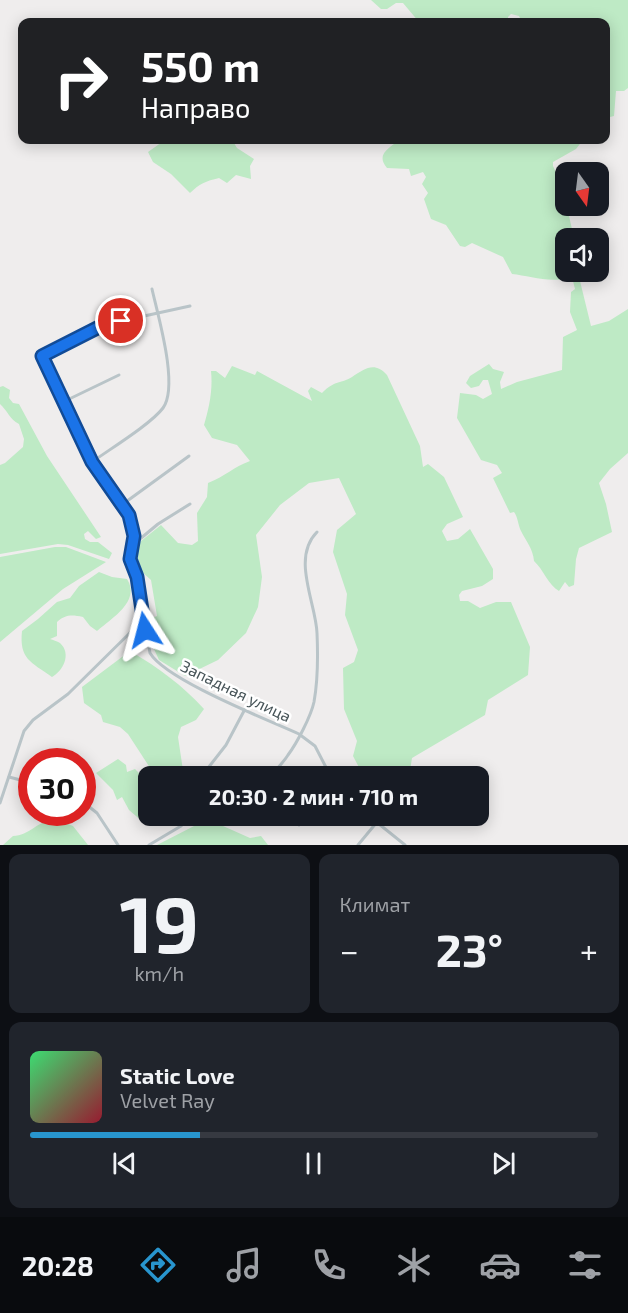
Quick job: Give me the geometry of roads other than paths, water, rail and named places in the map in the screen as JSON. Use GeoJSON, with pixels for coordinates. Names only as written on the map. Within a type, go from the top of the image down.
{"type":"FeatureCollection","features":[{"type":"Feature","properties":{"kind":"street"},"geometry":{"type":"LineString","coordinates":[[92,462],[154,417],[164,408],[168,397],[170,387],[168,364],[152,289]]}},
{"type":"Feature","properties":{"kind":"street"},"geometry":{"type":"LineString","coordinates":[[157,313],[190,306]]}},
{"type":"Feature","properties":{"kind":"street","name":"Западная улица"},"geometry":{"type":"LineString","coordinates":[[157,313],[103,325],[42,356],[92,462],[123,504],[134,527],[134,544],[130,559],[137,577],[150,653],[155,661],[185,681],[299,734],[315,746],[325,766]]}},
{"type":"Feature","properties":{"kind":"street"},"geometry":{"type":"LineString","coordinates":[[63,402],[119,375]]}},
{"type":"Feature","properties":{"kind":"street"},"geometry":{"type":"LineString","coordinates":[[123,504],[189,456]]}},
{"type":"Feature","properties":{"kind":"street"},"geometry":{"type":"LineString","coordinates":[[134,544],[158,524],[190,504]]}},
{"type":"Feature","properties":{"kind":"street"},"geometry":{"type":"LineString","coordinates":[[280,766],[288,756],[311,712],[314,700],[317,634],[307,588],[307,556],[309,541],[317,532]]}},
{"type":"Feature","properties":{"kind":"street"},"geometry":{"type":"LineString","coordinates":[[0,803],[24,731],[33,720],[68,694],[144,620]]}},
{"type":"Feature","properties":{"kind":"street"},"geometry":{"type":"LineString","coordinates":[[210,766],[226,745],[245,709]]}},
{"type":"Feature","properties":{"kind":"street"},"geometry":{"type":"LineString","coordinates":[[9,777],[18,779]]}},
{"type":"Feature","properties":{"kind":"street"},"geometry":{"type":"LineString","coordinates":[[96,812],[118,845]]}},
{"type":"Feature","properties":{"kind":"street"},"geometry":{"type":"LineString","coordinates":[[149,845],[181,826]]}},
{"type":"Feature","properties":{"kind":"street"},"geometry":{"type":"LineString","coordinates":[[358,845],[374,826]]}},
{"type":"Feature","properties":{"kind":"street"},"geometry":{"type":"LineString","coordinates":[[382,826],[405,845]]}}]}
